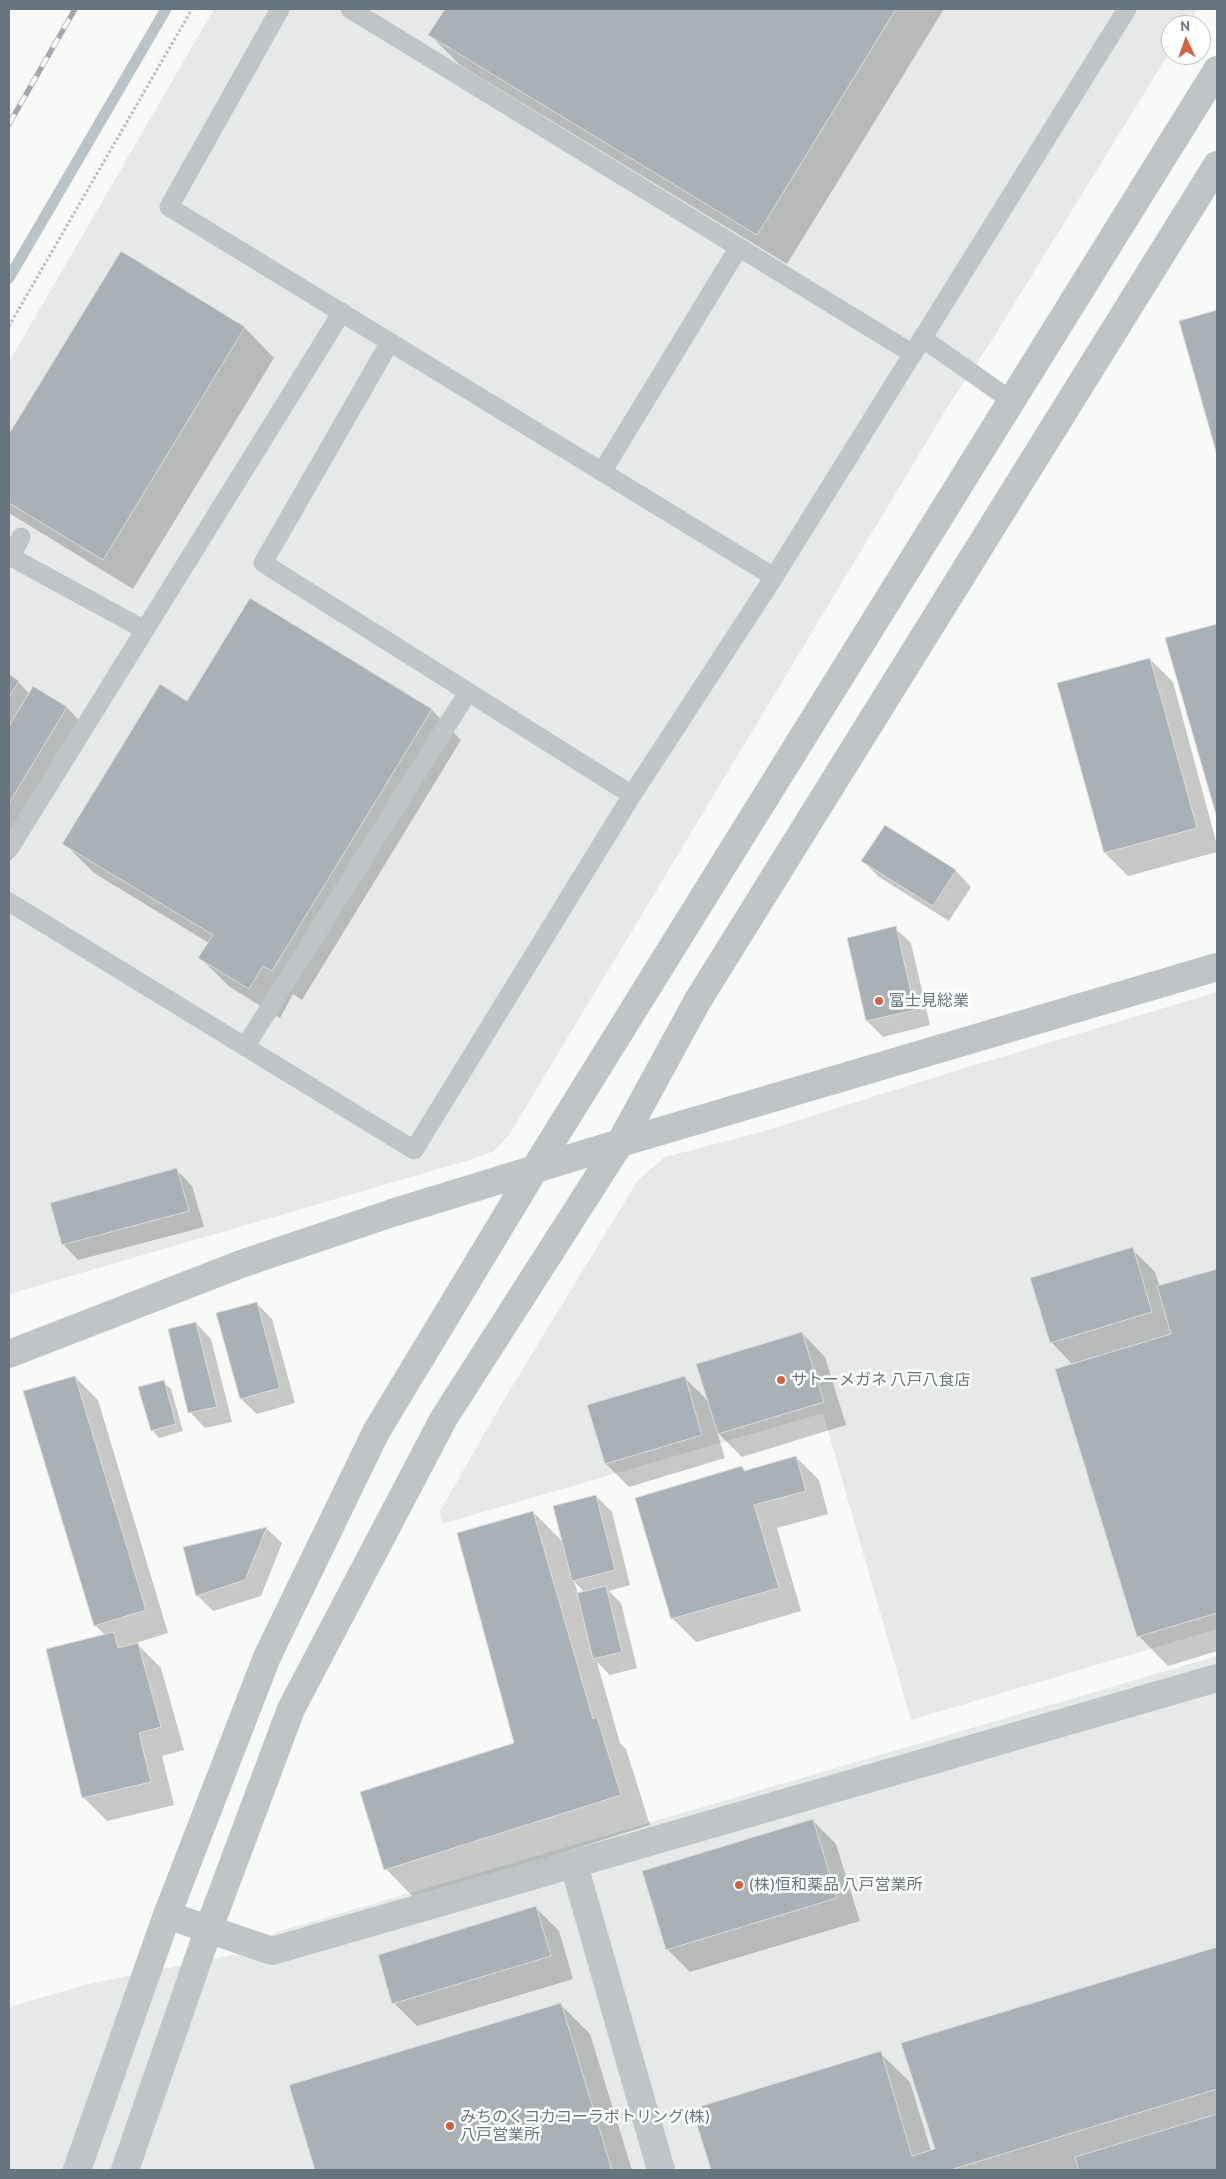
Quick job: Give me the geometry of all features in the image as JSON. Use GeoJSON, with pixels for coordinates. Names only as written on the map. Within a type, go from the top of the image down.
{"type":"FeatureCollection","features":[{"type":"Feature","properties":{"kind":"street"},"geometry":{"type":"LineString","coordinates":[[77,2170],[167,1915],[268,1657],[376,1432],[534,1170],[1217,70]]}},
{"type":"Feature","properties":{"kind":"street"},"geometry":{"type":"LineString","coordinates":[[125,2170],[209,1928],[291,1709],[444,1418],[620,1143],[698,1000],[1217,165]]}},
{"type":"Feature","properties":{"kind":"street"},"geometry":{"type":"LineString","coordinates":[[9,1354],[241,1264],[534,1170],[1217,967]]}},
{"type":"Feature","properties":{"kind":"street"},"geometry":{"type":"LineString","coordinates":[[167,1915],[272,1951],[1217,1678]]}},
{"type":"Feature","properties":{"kind":"street"},"geometry":{"type":"LineString","coordinates":[[574,1865],[660,2170]]}},
{"type":"Feature","properties":{"kind":"lane"},"geometry":{"type":"LineString","coordinates":[[280,9],[169,207],[774,577]]}},
{"type":"Feature","properties":{"kind":"lane"},"geometry":{"type":"LineString","coordinates":[[350,9],[739,247],[918,346],[1012,401]]}},
{"type":"Feature","properties":{"kind":"lane"},"geometry":{"type":"LineString","coordinates":[[9,902],[414,1150],[632,795],[774,577],[1127,9]]}},
{"type":"Feature","properties":{"kind":"lane"},"geometry":{"type":"LineString","coordinates":[[602,472],[739,247]]}},
{"type":"Feature","properties":{"kind":"lane"},"geometry":{"type":"LineString","coordinates":[[9,849],[342,312]]}},
{"type":"Feature","properties":{"kind":"lane"},"geometry":{"type":"LineString","coordinates":[[390,342],[263,563],[632,795]]}},
{"type":"Feature","properties":{"kind":"lane"},"geometry":{"type":"LineString","coordinates":[[21,537],[11,557],[145,630]]}},
{"type":"Feature","properties":{"kind":"lane"},"geometry":{"type":"LineString","coordinates":[[245,1046],[468,692]]}},
{"type":"Feature","properties":{"kind":"path"},"geometry":{"type":"LineString","coordinates":[[9,326],[192,9]]}},
{"type":"Feature","properties":{"kind":"shaded area"},"geometry":{"type":"Polygon","coordinates":[[[214,9],[1197,9],[1193,15],[1161,15],[1162,65],[990,343],[950,403],[509,1135],[494,1151],[473,1159],[9,1294],[9,362],[214,9]]]}},
{"type":"Feature","properties":{"kind":"shaded area"},"geometry":{"type":"Polygon","coordinates":[[[1217,992],[1217,1629],[911,1720],[823,1413],[442,1524],[440,1511],[502,1403],[638,1180],[665,1157],[758,1133],[1217,992]]]}},
{"type":"Feature","properties":{"kind":"shaded area"},"geometry":{"type":"Polygon","coordinates":[[[1217,1656],[1217,2170],[9,2170],[9,2007],[88,1984],[237,1954],[277,1932],[1217,1656]]]}},
{"type":"Feature","properties":{"kind":"building"},"geometry":{"type":"Polygon","coordinates":[[[445,9],[896,9],[757,235],[428,35],[445,9]]]}},
{"type":"Feature","properties":{"kind":"building"},"geometry":{"type":"Polygon","coordinates":[[[121,251],[245,327],[103,560],[9,503],[9,434],[121,251]]]}},
{"type":"Feature","properties":{"kind":"building"},"geometry":{"type":"Polygon","coordinates":[[[1217,310],[1217,455],[1179,321],[1217,310]]]}},
{"type":"Feature","properties":{"kind":"building"},"geometry":{"type":"Polygon","coordinates":[[[250,598],[432,709],[272,971],[263,966],[249,989],[198,958],[213,935],[62,844],[160,684],[187,701],[250,598]]]}},
{"type":"Feature","properties":{"kind":"building"},"geometry":{"type":"Polygon","coordinates":[[[1217,624],[1217,818],[1165,638],[1217,624]]]}},
{"type":"Feature","properties":{"kind":"building"},"geometry":{"type":"Polygon","coordinates":[[[1150,658],[1197,828],[1104,853],[1057,683],[1150,658]]]}},
{"type":"Feature","properties":{"kind":"building"},"geometry":{"type":"Polygon","coordinates":[[[9,674],[19,681],[9,697],[9,674]]]}},
{"type":"Feature","properties":{"kind":"building"},"geometry":{"type":"Polygon","coordinates":[[[33,686],[67,707],[9,803],[9,726],[33,686]]]}},
{"type":"Feature","properties":{"kind":"building"},"geometry":{"type":"Polygon","coordinates":[[[885,825],[956,870],[933,906],[861,861],[885,825]]]}},
{"type":"Feature","properties":{"kind":"building"},"geometry":{"type":"Polygon","coordinates":[[[896,926],[915,1010],[866,1021],[847,938],[896,926]]]}},
{"type":"Feature","properties":{"kind":"building"},"geometry":{"type":"Polygon","coordinates":[[[177,1168],[189,1211],[62,1245],[50,1203],[177,1168]]]}},
{"type":"Feature","properties":{"kind":"building"},"geometry":{"type":"Polygon","coordinates":[[[1133,1247],[1152,1312],[1050,1343],[1030,1278],[1133,1247]]]}},
{"type":"Feature","properties":{"kind":"building"},"geometry":{"type":"Polygon","coordinates":[[[1217,1269],[1217,1613],[1137,1637],[1055,1369],[1171,1334],[1157,1286],[1217,1269]]]}},
{"type":"Feature","properties":{"kind":"building"},"geometry":{"type":"Polygon","coordinates":[[[257,1302],[280,1388],[240,1399],[216,1313],[257,1302]]]}},
{"type":"Feature","properties":{"kind":"building"},"geometry":{"type":"Polygon","coordinates":[[[196,1322],[217,1407],[188,1413],[168,1329],[196,1322]]]}},
{"type":"Feature","properties":{"kind":"building"},"geometry":{"type":"Polygon","coordinates":[[[802,1332],[824,1402],[718,1434],[696,1364],[802,1332]]]}},
{"type":"Feature","properties":{"kind":"building"},"geometry":{"type":"Polygon","coordinates":[[[75,1376],[146,1610],[94,1626],[23,1391],[75,1376]]]}},
{"type":"Feature","properties":{"kind":"building"},"geometry":{"type":"Polygon","coordinates":[[[685,1376],[702,1435],[605,1464],[587,1405],[685,1376]]]}},
{"type":"Feature","properties":{"kind":"building"},"geometry":{"type":"Polygon","coordinates":[[[164,1380],[176,1424],[151,1431],[138,1387],[164,1380]]]}},
{"type":"Feature","properties":{"kind":"building"},"geometry":{"type":"Polygon","coordinates":[[[796,1456],[806,1491],[754,1505],[779,1588],[671,1619],[635,1498],[742,1466],[744,1471],[796,1456]]]}},
{"type":"Feature","properties":{"kind":"building"},"geometry":{"type":"Polygon","coordinates":[[[596,1495],[615,1570],[572,1581],[553,1506],[596,1495]]]}},
{"type":"Feature","properties":{"kind":"building"},"geometry":{"type":"Polygon","coordinates":[[[533,1511],[593,1719],[597,1717],[621,1795],[384,1870],[360,1792],[514,1743],[457,1533],[533,1511]]]}},
{"type":"Feature","properties":{"kind":"building"},"geometry":{"type":"Polygon","coordinates":[[[267,1527],[245,1580],[196,1596],[183,1547],[267,1527]]]}},
{"type":"Feature","properties":{"kind":"building"},"geometry":{"type":"Polygon","coordinates":[[[606,1586],[622,1652],[593,1659],[577,1593],[606,1586]]]}},
{"type":"Feature","properties":{"kind":"building"},"geometry":{"type":"Polygon","coordinates":[[[114,1632],[118,1648],[138,1643],[161,1727],[139,1733],[151,1782],[82,1798],[46,1649],[114,1632]]]}},
{"type":"Feature","properties":{"kind":"building","name":"(株)恒和薬品 八戸営業所"},"geometry":{"type":"Polygon","coordinates":[[[813,1819],[837,1898],[666,1950],[642,1871],[813,1819]]]}},
{"type":"Feature","properties":{"kind":"building"},"geometry":{"type":"Polygon","coordinates":[[[536,1906],[551,1956],[392,2004],[378,1955],[536,1906]]]}},
{"type":"Feature","properties":{"kind":"building"},"geometry":{"type":"Polygon","coordinates":[[[1217,1947],[1217,2089],[950,2170],[711,2170],[692,2109],[881,2051],[912,2156],[935,2149],[901,2043],[1217,1947]]]}},
{"type":"Feature","properties":{"kind":"building","name":"みちのくコカコーラボトリング(株) 八戸営業所"},"geometry":{"type":"Polygon","coordinates":[[[561,2003],[612,2170],[315,2170],[289,2085],[561,2003]]]}},
{"type":"Feature","properties":{"kind":"building"},"geometry":{"type":"Polygon","coordinates":[[[1217,2114],[1217,2170],[1079,2170],[1075,2157],[1217,2114]]]}},
{"type":"Feature","properties":{"kind":"waterway"},"geometry":{"type":"LineString","coordinates":[[9,278],[166,9]]}},
{"type":"Feature","properties":{"kind":"railway"},"geometry":{"type":"LineString","coordinates":[[9,124],[75,9]]}},
{"type":"Feature","properties":{"kind":"place","name":"富士見総業"},"geometry":{"type":"Point","coordinates":[879,1001]}},
{"type":"Feature","properties":{"kind":"place","name":"サトーメガネ 八戸八食店"},"geometry":{"type":"Point","coordinates":[781,1380]}},
{"type":"Feature","properties":{"kind":"place","name":"(株)恒和薬品 八戸営業所"},"geometry":{"type":"Point","coordinates":[739,1885]}},
{"type":"Feature","properties":{"kind":"place","name":"みちのくコカコーラボトリング(株) 八戸営業所"},"geometry":{"type":"Point","coordinates":[450,2126]}}]}
